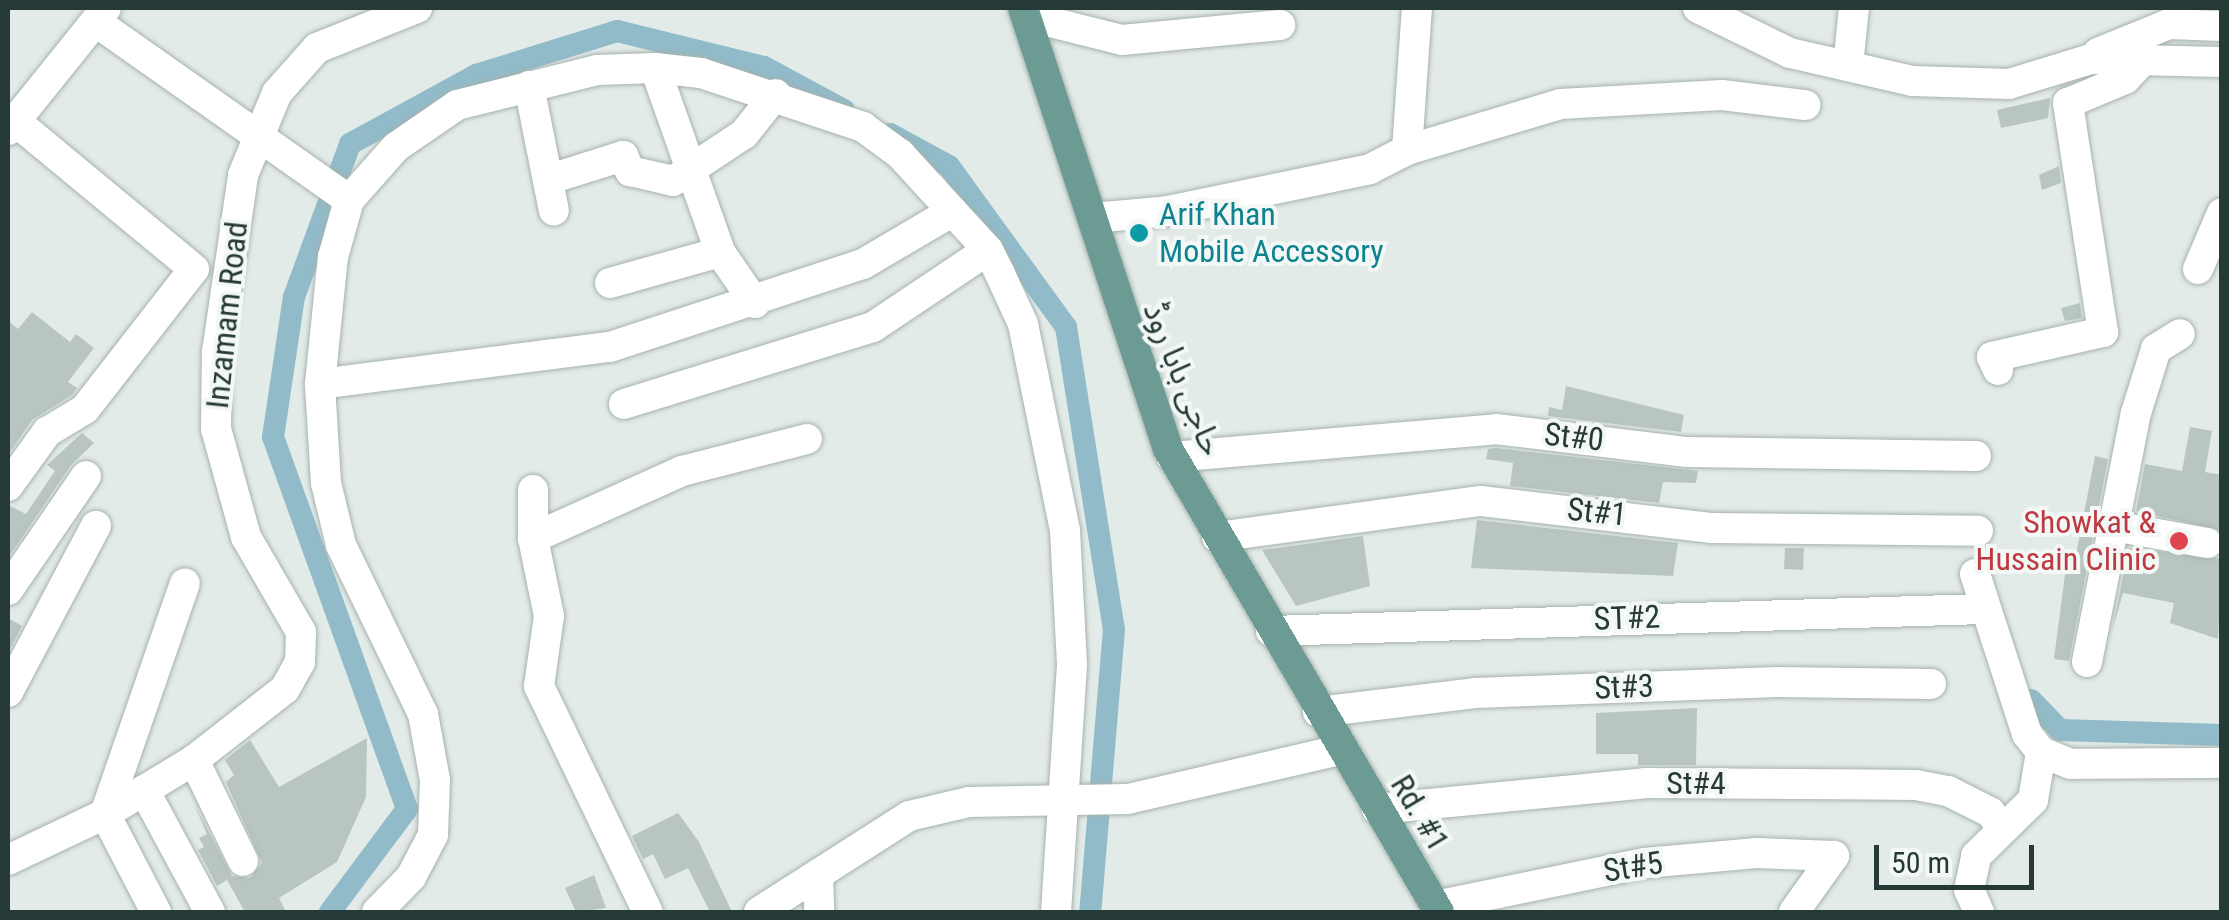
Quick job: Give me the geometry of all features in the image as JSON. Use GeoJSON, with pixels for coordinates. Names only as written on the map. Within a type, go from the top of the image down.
{"type":"FeatureCollection","features":[{"type":"Feature","properties":{"kind":"main road","name":"حاجی بابا روڈ"},"geometry":{"type":"LineString","coordinates":[[1024,12],[1093,218],[1116,306],[1172,457],[1340,750]]}},
{"type":"Feature","properties":{"kind":"main road","name":"Rd. #1"},"geometry":{"type":"LineString","coordinates":[[1340,750],[1437,909]]}},
{"type":"Feature","properties":{"kind":"street","name":"Inzamam Road"},"geometry":{"type":"LineString","coordinates":[[194,760],[285,689],[300,662],[301,632],[246,538],[216,429],[218,352],[236,222],[258,134],[277,92],[317,48],[375,19],[418,8]]}},
{"type":"Feature","properties":{"kind":"street"},"geometry":{"type":"LineString","coordinates":[[1406,150],[1418,8]]}},
{"type":"Feature","properties":{"kind":"street"},"geometry":{"type":"LineString","coordinates":[[1698,8],[1790,53],[1912,81],[2009,84],[2169,24],[2222,26]]}},
{"type":"Feature","properties":{"kind":"street"},"geometry":{"type":"LineString","coordinates":[[1848,66],[1854,8]]}},
{"type":"Feature","properties":{"kind":"street"},"geometry":{"type":"LineString","coordinates":[[1024,12],[1122,40],[1280,25]]}},
{"type":"Feature","properties":{"kind":"street"},"geometry":{"type":"LineString","coordinates":[[8,486],[46,432],[85,409],[194,268],[12,126],[101,15],[349,200]]}},
{"type":"Feature","properties":{"kind":"street"},"geometry":{"type":"LineString","coordinates":[[2077,61],[2146,58],[2222,62]]}},
{"type":"Feature","properties":{"kind":"street"},"geometry":{"type":"LineString","coordinates":[[1998,370],[1992,358],[2104,332],[2068,103],[2125,78],[2146,58]]}},
{"type":"Feature","properties":{"kind":"street"},"geometry":{"type":"LineString","coordinates":[[656,68],[687,169],[720,252],[755,303]]}},
{"type":"Feature","properties":{"kind":"street"},"geometry":{"type":"LineString","coordinates":[[377,912],[410,877],[432,835],[435,780],[423,714],[340,545],[326,483],[320,384],[333,257],[349,200],[396,147],[457,105],[597,70],[656,68],[701,73],[776,94],[862,127],[900,154],[988,250],[1022,324],[1065,531],[1072,665],[1069,801],[1056,912]]}},
{"type":"Feature","properties":{"kind":"street"},"geometry":{"type":"LineString","coordinates":[[529,86],[554,210]]}},
{"type":"Feature","properties":{"kind":"street"},"geometry":{"type":"LineString","coordinates":[[550,179],[622,156],[630,171],[673,181],[744,134],[776,94]]}},
{"type":"Feature","properties":{"kind":"street"},"geometry":{"type":"LineString","coordinates":[[1093,218],[1168,211],[1370,169],[1406,150],[1560,104],[1706,95],[1805,105]]}},
{"type":"Feature","properties":{"kind":"street"},"geometry":{"type":"LineString","coordinates":[[320,384],[610,347],[755,303],[863,264],[953,211]]}},
{"type":"Feature","properties":{"kind":"street"},"geometry":{"type":"LineString","coordinates":[[2198,269],[2222,213]]}},
{"type":"Feature","properties":{"kind":"street"},"geometry":{"type":"LineString","coordinates":[[624,404],[873,326],[988,250]]}},
{"type":"Feature","properties":{"kind":"street"},"geometry":{"type":"LineString","coordinates":[[610,284],[720,252]]}},
{"type":"Feature","properties":{"kind":"street"},"geometry":{"type":"LineString","coordinates":[[2086,662],[2156,349],[2180,334]]}},
{"type":"Feature","properties":{"kind":"street","name":"St#0"},"geometry":{"type":"LineString","coordinates":[[1172,457],[1496,429],[1687,452],[1976,456]]}},
{"type":"Feature","properties":{"kind":"street"},"geometry":{"type":"LineString","coordinates":[[533,538],[682,471],[807,439]]}},
{"type":"Feature","properties":{"kind":"street"},"geometry":{"type":"LineString","coordinates":[[8,590],[86,476]]}},
{"type":"Feature","properties":{"kind":"street"},"geometry":{"type":"LineString","coordinates":[[533,490],[533,538],[548,616],[539,686],[648,912]]}},
{"type":"Feature","properties":{"kind":"street","name":"St#1"},"geometry":{"type":"LineString","coordinates":[[1217,538],[1481,501],[1712,528],[1978,532]]}},
{"type":"Feature","properties":{"kind":"street"},"geometry":{"type":"LineString","coordinates":[[8,692],[96,526]]}},
{"type":"Feature","properties":{"kind":"street"},"geometry":{"type":"LineString","coordinates":[[2114,526],[2208,543]]}},
{"type":"Feature","properties":{"kind":"street"},"geometry":{"type":"LineString","coordinates":[[1975,574],[1983,609],[2027,734],[2042,752],[2071,764],[2222,763]]}},
{"type":"Feature","properties":{"kind":"street"},"geometry":{"type":"LineString","coordinates":[[156,912],[104,814],[185,583]]}},
{"type":"Feature","properties":{"kind":"street","name":"ST#2"},"geometry":{"type":"LineString","coordinates":[[1271,631],[1983,609]]}},
{"type":"Feature","properties":{"kind":"street","name":"St#3"},"geometry":{"type":"LineString","coordinates":[[1318,712],[1475,693],[1776,682],[1930,684]]}},
{"type":"Feature","properties":{"kind":"street"},"geometry":{"type":"LineString","coordinates":[[758,912],[909,816],[969,802],[1132,799],[1340,750]]}},
{"type":"Feature","properties":{"kind":"street"},"geometry":{"type":"LineString","coordinates":[[1979,912],[1969,890],[1976,856],[2032,800],[2042,752]]}},
{"type":"Feature","properties":{"kind":"street"},"geometry":{"type":"LineString","coordinates":[[8,860],[104,814],[194,760],[243,861]]}},
{"type":"Feature","properties":{"kind":"street","name":"St#4"},"geometry":{"type":"LineString","coordinates":[[1377,810],[1645,783],[1916,785],[1948,790],[1990,812],[2002,828]]}},
{"type":"Feature","properties":{"kind":"street"},"geometry":{"type":"LineString","coordinates":[[144,790],[210,912]]}},
{"type":"Feature","properties":{"kind":"street","name":"St#5"},"geometry":{"type":"LineString","coordinates":[[1437,909],[1645,862],[1757,853],[1834,856],[1794,912]]}},
{"type":"Feature","properties":{"kind":"street"},"geometry":{"type":"LineString","coordinates":[[818,875],[819,912]]}},
{"type":"Feature","properties":{"kind":"building"},"geometry":{"type":"Polygon","coordinates":[[[2050,98],[2048,118],[2001,128],[1997,110],[2050,98]]]}},
{"type":"Feature","properties":{"kind":"building"},"geometry":{"type":"Polygon","coordinates":[[[2059,166],[2061,183],[2042,190],[2039,175],[2059,166]]]}},
{"type":"Feature","properties":{"kind":"building"},"geometry":{"type":"Polygon","coordinates":[[[2080,303],[2082,318],[2065,321],[2061,308],[2080,303]]]}},
{"type":"Feature","properties":{"kind":"building"},"geometry":{"type":"Polygon","coordinates":[[[32,312],[70,342],[76,334],[94,348],[68,382],[77,388],[72,395],[32,420],[8,455],[8,321],[18,329],[32,312]]]}},
{"type":"Feature","properties":{"kind":"building"},"geometry":{"type":"Polygon","coordinates":[[[1566,386],[1684,415],[1681,432],[1548,416],[1549,407],[1562,410],[1566,386]]]}},
{"type":"Feature","properties":{"kind":"building"},"geometry":{"type":"Polygon","coordinates":[[[2190,427],[2212,431],[2205,472],[2222,475],[2220,530],[2136,511],[2145,464],[2182,471],[2190,427]]]}},
{"type":"Feature","properties":{"kind":"building"},"geometry":{"type":"Polygon","coordinates":[[[82,433],[94,443],[71,465],[8,558],[8,505],[26,514],[55,471],[47,465],[82,433]]]}},
{"type":"Feature","properties":{"kind":"building"},"geometry":{"type":"Polygon","coordinates":[[[1488,449],[1698,471],[1696,483],[1663,482],[1659,503],[1510,486],[1513,463],[1486,459],[1488,449]]]}},
{"type":"Feature","properties":{"kind":"building"},"geometry":{"type":"Polygon","coordinates":[[[2095,456],[2108,459],[2069,661],[2054,659],[2067,559],[2075,560],[2095,456]]]}},
{"type":"Feature","properties":{"kind":"building"},"geometry":{"type":"Polygon","coordinates":[[[1477,520],[1678,543],[1673,576],[1471,568],[1477,520]]]}},
{"type":"Feature","properties":{"kind":"building"},"geometry":{"type":"Polygon","coordinates":[[[1363,536],[1370,586],[1296,606],[1262,550],[1363,536]]]}},
{"type":"Feature","properties":{"kind":"building"},"geometry":{"type":"Polygon","coordinates":[[[1785,548],[1804,548],[1803,570],[1784,569],[1785,548]]]}},
{"type":"Feature","properties":{"kind":"building"},"geometry":{"type":"Polygon","coordinates":[[[2129,548],[2222,559],[2218,639],[2170,623],[2174,603],[2123,593],[2112,630],[2129,548]]]}},
{"type":"Feature","properties":{"kind":"building"},"geometry":{"type":"Polygon","coordinates":[[[8,618],[22,626],[8,653],[8,618]]]}},
{"type":"Feature","properties":{"kind":"building"},"geometry":{"type":"Polygon","coordinates":[[[1697,708],[1696,765],[1638,765],[1638,754],[1596,754],[1596,713],[1697,708]]]}},
{"type":"Feature","properties":{"kind":"building"},"geometry":{"type":"Polygon","coordinates":[[[367,738],[366,797],[337,862],[279,898],[286,912],[245,912],[227,880],[217,886],[198,850],[204,847],[199,838],[207,834],[195,806],[232,876],[250,878],[262,863],[226,782],[234,775],[225,760],[250,740],[279,787],[367,738]]]}},
{"type":"Feature","properties":{"kind":"building"},"geometry":{"type":"Polygon","coordinates":[[[678,813],[699,842],[732,912],[710,912],[688,868],[665,879],[653,854],[643,859],[632,836],[678,813]]]}},
{"type":"Feature","properties":{"kind":"building"},"geometry":{"type":"Polygon","coordinates":[[[594,875],[606,908],[576,912],[565,888],[594,875]]]}},
{"type":"Feature","properties":{"kind":"waterway"},"geometry":{"type":"LineString","coordinates":[[330,912],[407,809],[273,437],[294,297],[350,144],[476,75],[617,31],[764,67],[844,110]]}},
{"type":"Feature","properties":{"kind":"waterway"},"geometry":{"type":"LineString","coordinates":[[890,134],[949,166],[1066,327],[1114,629],[1090,912]]}},
{"type":"Feature","properties":{"kind":"waterway"},"geometry":{"type":"LineString","coordinates":[[2031,700],[2060,730],[2222,735]]}},
{"type":"Feature","properties":{"kind":"place","name":"Arif Khan Mobile Accessory"},"geometry":{"type":"Point","coordinates":[1139,233]}},
{"type":"Feature","properties":{"kind":"place","name":"Showkat & Hussain Clinic"},"geometry":{"type":"Point","coordinates":[2179,541]}}]}
